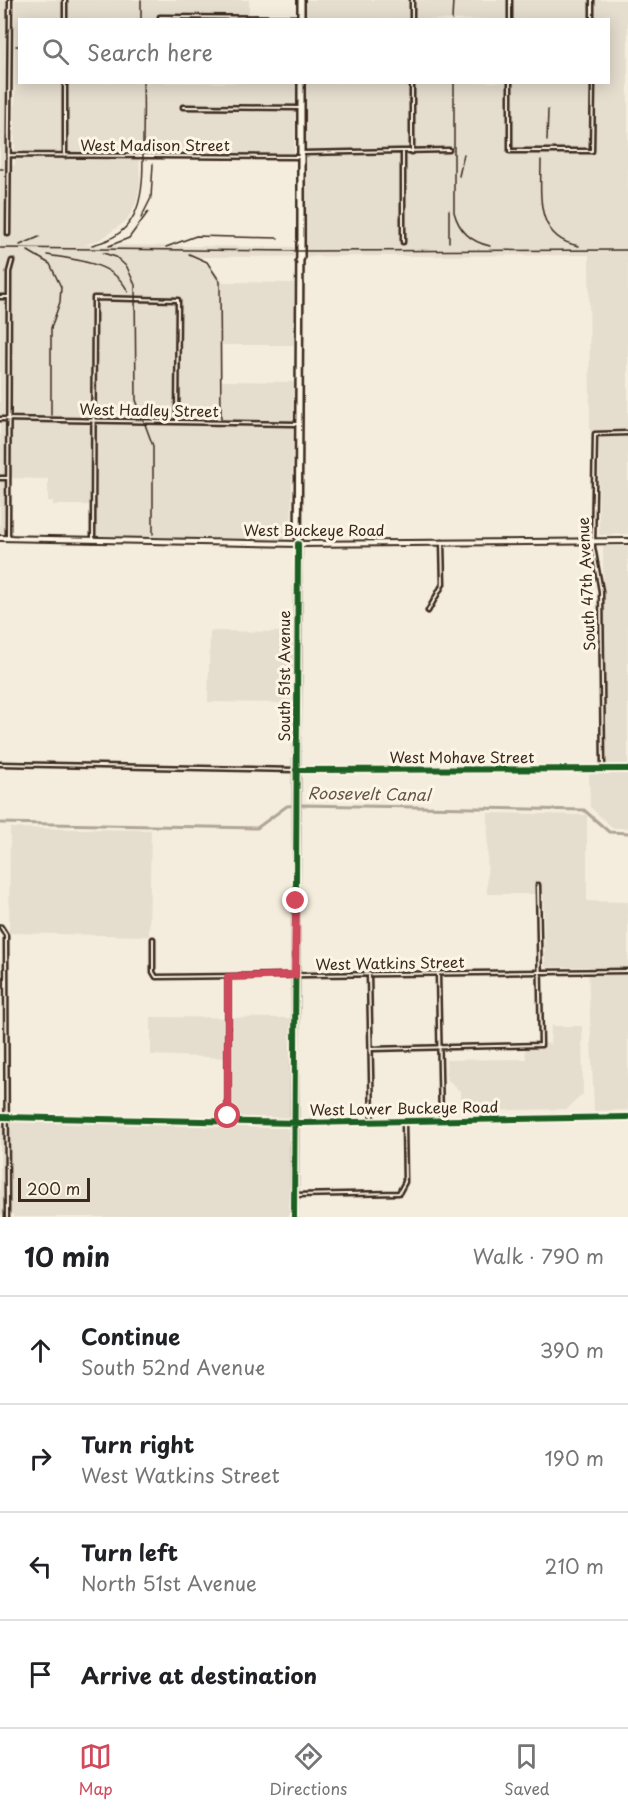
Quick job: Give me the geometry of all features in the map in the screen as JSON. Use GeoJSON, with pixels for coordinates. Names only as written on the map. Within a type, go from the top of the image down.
{"type":"FeatureCollection","features":[{"type":"Feature","properties":{"kind":"main road"},"geometry":{"type":"LineString","coordinates":[[301,0],[301,18]]}},
{"type":"Feature","properties":{"kind":"main road","name":"South 51st Avenue"},"geometry":{"type":"LineString","coordinates":[[294,1217],[301,84]]}},
{"type":"Feature","properties":{"kind":"main road","name":"West Buckeye Road"},"geometry":{"type":"LineString","coordinates":[[0,538],[298,544],[628,541]]}},
{"type":"Feature","properties":{"kind":"main road","name":"West Mohave Street"},"geometry":{"type":"LineString","coordinates":[[296,770],[628,769]]}},
{"type":"Feature","properties":{"kind":"main road","name":"West Lower Buckeye Road"},"geometry":{"type":"LineString","coordinates":[[0,1117],[294,1123],[628,1117]]}},
{"type":"Feature","properties":{"kind":"street"},"geometry":{"type":"LineString","coordinates":[[8,234],[10,0]]}},
{"type":"Feature","properties":{"kind":"street"},"geometry":{"type":"LineString","coordinates":[[65,0],[65,18]]}},
{"type":"Feature","properties":{"kind":"street"},"geometry":{"type":"LineString","coordinates":[[412,0],[412,18]]}},
{"type":"Feature","properties":{"kind":"street"},"geometry":{"type":"LineString","coordinates":[[510,0],[510,18]]}},
{"type":"Feature","properties":{"kind":"street"},"geometry":{"type":"LineString","coordinates":[[592,0],[592,18]]}},
{"type":"Feature","properties":{"kind":"street"},"geometry":{"type":"LineString","coordinates":[[160,17],[230,18]]}},
{"type":"Feature","properties":{"kind":"street"},"geometry":{"type":"LineString","coordinates":[[65,84],[65,156]]}},
{"type":"Feature","properties":{"kind":"street"},"geometry":{"type":"LineString","coordinates":[[412,84],[412,152]]}},
{"type":"Feature","properties":{"kind":"street"},"geometry":{"type":"LineString","coordinates":[[510,84],[510,151],[592,151],[592,84]]}},
{"type":"Feature","properties":{"kind":"street"},"geometry":{"type":"LineString","coordinates":[[183,107],[301,107]]}},
{"type":"Feature","properties":{"kind":"street","name":"West Madison Street"},"geometry":{"type":"LineString","coordinates":[[9,155],[300,155],[449,150]]}},
{"type":"Feature","properties":{"kind":"street"},"geometry":{"type":"LineString","coordinates":[[403,153],[403,242]]}},
{"type":"Feature","properties":{"kind":"street"},"geometry":{"type":"LineString","coordinates":[[8,538],[9,272],[12,261]]}},
{"type":"Feature","properties":{"kind":"street"},"geometry":{"type":"LineString","coordinates":[[0,297],[9,297]]}},
{"type":"Feature","properties":{"kind":"street"},"geometry":{"type":"LineString","coordinates":[[93,540],[94,298],[177,300],[177,422]]}},
{"type":"Feature","properties":{"kind":"street","name":"West Hadley Street"},"geometry":{"type":"LineString","coordinates":[[0,419],[298,424]]}},
{"type":"Feature","properties":{"kind":"street","name":"South 47th Avenue"},"geometry":{"type":"LineString","coordinates":[[603,769],[601,591],[593,541],[595,434],[628,434]]}},
{"type":"Feature","properties":{"kind":"street"},"geometry":{"type":"LineString","coordinates":[[0,478],[8,478]]}},
{"type":"Feature","properties":{"kind":"street"},"geometry":{"type":"LineString","coordinates":[[428,611],[443,584],[442,542]]}},
{"type":"Feature","properties":{"kind":"street","name":"West Mohave Street"},"geometry":{"type":"LineString","coordinates":[[0,764],[296,770]]}},
{"type":"Feature","properties":{"kind":"street"},"geometry":{"type":"LineString","coordinates":[[370,1049],[540,1045],[538,885]]}},
{"type":"Feature","properties":{"kind":"street"},"geometry":{"type":"LineString","coordinates":[[1,927],[6,934],[7,1217]]}},
{"type":"Feature","properties":{"kind":"street","name":"West Watkins Street"},"geometry":{"type":"LineString","coordinates":[[153,939],[154,975],[228,977],[628,971]]}},
{"type":"Feature","properties":{"kind":"street"},"geometry":{"type":"LineString","coordinates":[[438,974],[441,1121]]}},
{"type":"Feature","properties":{"kind":"street"},"geometry":{"type":"LineString","coordinates":[[369,975],[372,1122]]}},
{"type":"Feature","properties":{"kind":"street"},"geometry":{"type":"LineString","coordinates":[[228,977],[228,1122]]}},
{"type":"Feature","properties":{"kind":"street"},"geometry":{"type":"LineString","coordinates":[[294,1196],[393,1194],[402,1190],[405,1182],[404,1121]]}},
{"type":"Feature","properties":{"kind":"shaded area"},"geometry":{"type":"Polygon","coordinates":[[[0,0],[6,0],[5,166],[15,165],[15,0],[249,0],[249,15],[294,15],[295,18],[18,18],[18,84],[297,84],[294,153],[139,153],[140,185],[136,203],[127,220],[103,238],[85,245],[296,247],[305,245],[306,84],[610,84],[610,18],[306,18],[306,0],[628,0],[628,431],[590,432],[589,255],[192,257],[206,264],[223,282],[295,283],[294,345],[222,345],[222,381],[294,382],[291,540],[91,536],[91,505],[53,505],[53,501],[48,501],[48,479],[8,478],[7,537],[0,537],[0,0]]]}},
{"type":"Feature","properties":{"kind":"shaded area"},"geometry":{"type":"Polygon","coordinates":[[[599,436],[628,436],[628,534],[599,535],[599,436]]]}},
{"type":"Feature","properties":{"kind":"shaded area"},"geometry":{"type":"Polygon","coordinates":[[[603,546],[628,546],[628,828],[613,828],[590,807],[589,773],[605,772],[603,546]]]}},
{"type":"Feature","properties":{"kind":"shaded area"},"geometry":{"type":"Polygon","coordinates":[[[210,631],[292,632],[291,703],[208,702],[210,631]]]}},
{"type":"Feature","properties":{"kind":"shaded area"},"geometry":{"type":"Polygon","coordinates":[[[488,813],[587,815],[587,901],[628,902],[628,1110],[594,1111],[588,967],[545,967],[543,894],[487,894],[488,813]]]}},
{"type":"Feature","properties":{"kind":"shaded area"},"geometry":{"type":"Polygon","coordinates":[[[10,828],[151,830],[149,936],[9,933],[10,828]]]}},
{"type":"Feature","properties":{"kind":"shaded area"},"geometry":{"type":"Polygon","coordinates":[[[151,1017],[291,1018],[289,1119],[230,1118],[230,1058],[151,1055],[151,1017]]]}},
{"type":"Feature","properties":{"kind":"shaded area"},"geometry":{"type":"Polygon","coordinates":[[[551,1026],[582,1026],[583,1094],[567,1109],[465,1111],[461,1104],[461,1092],[447,1079],[446,1060],[526,1059],[525,1048],[539,1049],[546,1043],[550,1044],[551,1026]]]}},
{"type":"Feature","properties":{"kind":"shaded area"},"geometry":{"type":"Polygon","coordinates":[[[12,1122],[287,1128],[290,1144],[290,1217],[14,1217],[9,1209],[9,1132],[12,1122]]]}},
{"type":"Feature","properties":{"kind":"shaded area"},"geometry":{"type":"Polygon","coordinates":[[[0,1123],[5,1132],[5,1210],[0,1217],[0,1123]]]}},
{"type":"Feature","properties":{"kind":"waterway","name":"Roosevelt Canal"},"geometry":{"type":"LineString","coordinates":[[0,823],[257,828],[287,806],[301,805],[584,810],[609,832],[628,833]]}},
{"type":"Feature","properties":{"kind":"railway"},"geometry":{"type":"LineString","coordinates":[[141,0],[141,18]]}},
{"type":"Feature","properties":{"kind":"railway"},"geometry":{"type":"LineString","coordinates":[[452,18],[453,0]]}},
{"type":"Feature","properties":{"kind":"railway"},"geometry":{"type":"LineString","coordinates":[[92,245],[122,231],[131,221],[137,208],[142,179],[143,84]]}},
{"type":"Feature","properties":{"kind":"railway"},"geometry":{"type":"LineString","coordinates":[[454,84],[454,212],[459,225],[467,235],[477,242],[490,246]]}},
{"type":"Feature","properties":{"kind":"railway"},"geometry":{"type":"LineString","coordinates":[[547,141],[548,110]]}},
{"type":"Feature","properties":{"kind":"railway"},"geometry":{"type":"LineString","coordinates":[[459,176],[464,154]]}},
{"type":"Feature","properties":{"kind":"railway"},"geometry":{"type":"LineString","coordinates":[[541,160],[541,200],[547,224],[554,234],[564,241],[579,246]]}},
{"type":"Feature","properties":{"kind":"railway"},"geometry":{"type":"LineString","coordinates":[[141,218],[151,198],[153,164]]}},
{"type":"Feature","properties":{"kind":"railway"},"geometry":{"type":"LineString","coordinates":[[449,210],[449,242]]}},
{"type":"Feature","properties":{"kind":"railway"},"geometry":{"type":"LineString","coordinates":[[109,246],[129,238],[148,212]]}},
{"type":"Feature","properties":{"kind":"railway"},"geometry":{"type":"LineString","coordinates":[[166,247],[196,236],[278,238]]}},
{"type":"Feature","properties":{"kind":"railway"},"geometry":{"type":"LineString","coordinates":[[20,245],[39,237]]}},
{"type":"Feature","properties":{"kind":"railway"},"geometry":{"type":"LineString","coordinates":[[0,248],[298,251],[628,250]]}},
{"type":"Feature","properties":{"kind":"railway"},"geometry":{"type":"LineString","coordinates":[[28,251],[50,264],[61,287],[60,302],[51,328],[51,415]]}},
{"type":"Feature","properties":{"kind":"railway"},"geometry":{"type":"LineString","coordinates":[[103,253],[116,257],[127,267],[135,285],[136,400],[153,446],[153,534]]}},
{"type":"Feature","properties":{"kind":"railway"},"geometry":{"type":"LineString","coordinates":[[189,254],[207,262],[220,282],[221,418]]}},
{"type":"Feature","properties":{"kind":"railway"},"geometry":{"type":"LineString","coordinates":[[47,255],[82,261],[104,268],[114,274],[128,292]]}},
{"type":"Feature","properties":{"kind":"cycle path"},"geometry":{"type":"LineString","coordinates":[[294,1217],[298,544]]}},
{"type":"Feature","properties":{"kind":"cycle path"},"geometry":{"type":"LineString","coordinates":[[296,770],[628,769]]}},
{"type":"Feature","properties":{"kind":"cycle path"},"geometry":{"type":"LineString","coordinates":[[0,1117],[301,1123],[628,1117]]}},
{"type":"Feature","properties":{"kind":"route"},"geometry":{"type":"LineString","coordinates":[[228,1116],[228,977],[295,975],[296,901]]}}]}
